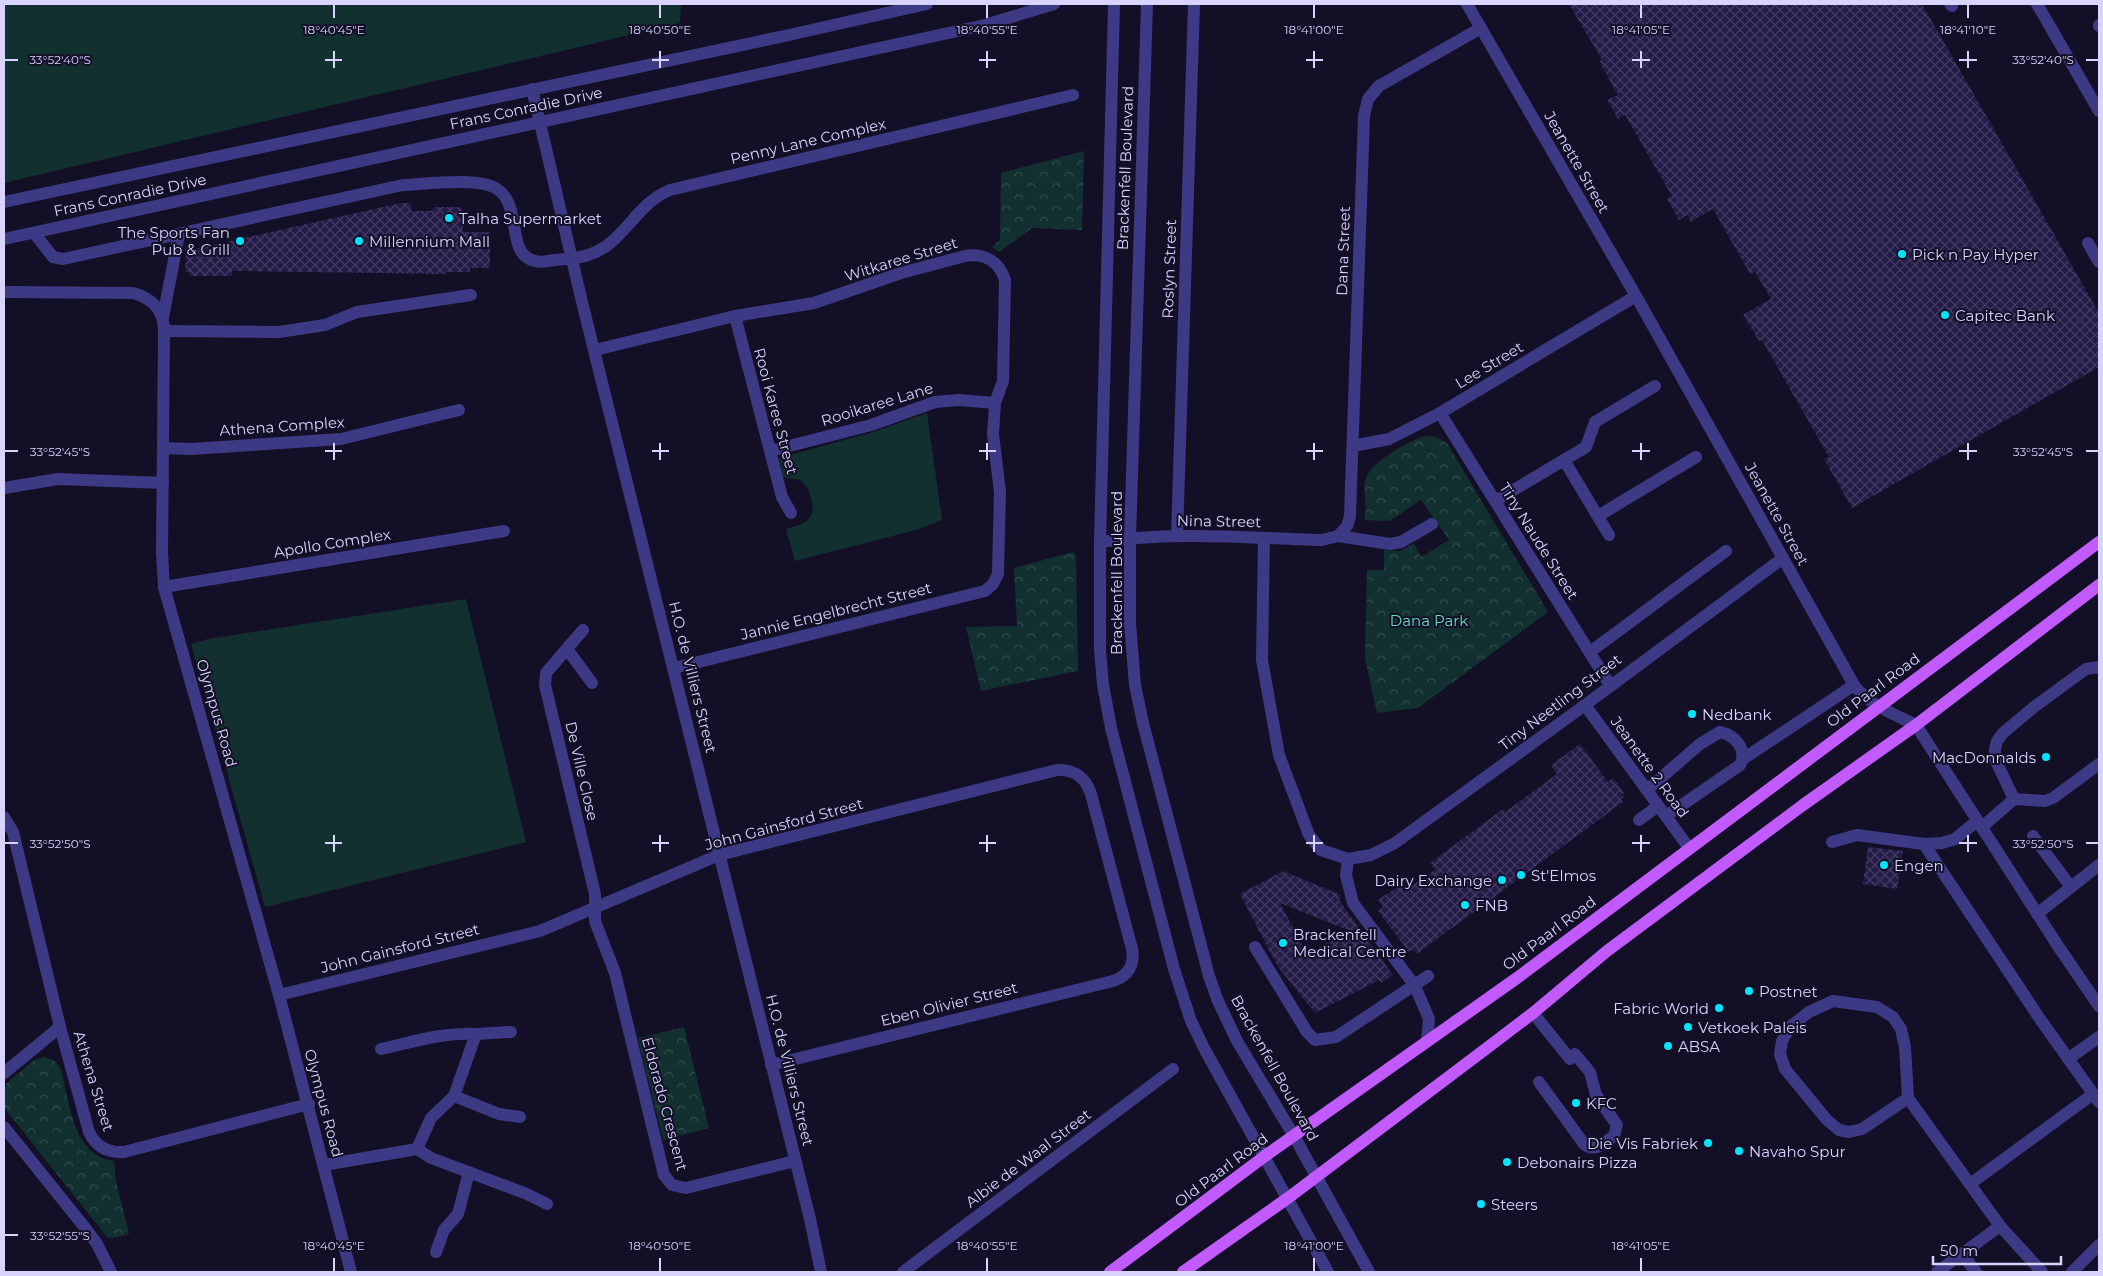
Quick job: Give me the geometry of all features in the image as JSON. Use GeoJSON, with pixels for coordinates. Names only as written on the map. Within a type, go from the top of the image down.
{"type":"FeatureCollection","features":[{"type":"Feature","properties":{"kind":"main road","name":"Old Paarl Road"},"geometry":{"type":"LineString","coordinates":[[1110,1272],[1265,1156],[1517,978],[2099,542]]}},
{"type":"Feature","properties":{"kind":"main road"},"geometry":{"type":"LineString","coordinates":[[1183,1272],[1288,1198],[1533,1013],[1615,945],[1803,805],[1916,725],[2099,585]]}},
{"type":"Feature","properties":{"kind":"street","name":"Frans Conradie Drive"},"geometry":{"type":"LineString","coordinates":[[4,202],[926,4]]}},
{"type":"Feature","properties":{"kind":"street","name":"Frans Conradie Drive"},"geometry":{"type":"LineString","coordinates":[[4,239],[985,25],[1054,4]]}},
{"type":"Feature","properties":{"kind":"street","name":"Brackenfell Boulevard"},"geometry":{"type":"LineString","coordinates":[[1114,4],[1100,542],[1099,621],[1103,685],[1111,728],[1174,969],[1191,1021],[1205,1050],[1328,1272]]}},
{"type":"Feature","properties":{"kind":"street","name":"Brackenfell Boulevard"},"geometry":{"type":"LineString","coordinates":[[1146,4],[1130,538],[1130,623],[1135,685],[1143,723],[1209,976],[1218,1001],[1237,1041],[1294,1136],[1369,1272]]}},
{"type":"Feature","properties":{"kind":"street","name":"Roslyn Street"},"geometry":{"type":"LineString","coordinates":[[1177,536],[1194,4]]}},
{"type":"Feature","properties":{"kind":"street","name":"Jeanette Street"},"geometry":{"type":"LineString","coordinates":[[1467,4],[1636,296],[1854,685],[1860,694],[1878,706],[1916,725]]}},
{"type":"Feature","properties":{"kind":"street"},"geometry":{"type":"LineString","coordinates":[[2037,4],[2099,111]]}},
{"type":"Feature","properties":{"kind":"street","name":"Dana Street"},"geometry":{"type":"LineString","coordinates":[[1338,536],[1347,526],[1350,516],[1364,116],[1368,99],[1379,86],[1481,28]]}},
{"type":"Feature","properties":{"kind":"street","name":"H.O. de Villiers Street"},"geometry":{"type":"LineString","coordinates":[[532,90],[796,1161],[821,1272]]}},
{"type":"Feature","properties":{"kind":"street","name":"Penny Lane Complex"},"geometry":{"type":"LineString","coordinates":[[34,232],[51,255],[57,259],[70,258],[403,185],[460,182],[487,184],[506,195],[510,204],[516,240],[520,251],[530,260],[537,262],[572,258],[589,255],[610,244],[652,200],[670,190],[1073,95]]}},
{"type":"Feature","properties":{"kind":"street","name":"Olympus Road"},"geometry":{"type":"LineString","coordinates":[[179,234],[163,317],[162,571],[164,587],[279,995],[351,1272]]}},
{"type":"Feature","properties":{"kind":"street"},"geometry":{"type":"LineString","coordinates":[[2088,243],[2099,262]]}},
{"type":"Feature","properties":{"kind":"street","name":"Witkaree Street"},"geometry":{"type":"LineString","coordinates":[[595,350],[734,316],[814,303],[901,274],[965,256],[973,255],[988,258],[995,263],[1003,274],[1006,287],[1003,381],[995,403],[993,434],[1000,492],[998,574]]}},
{"type":"Feature","properties":{"kind":"street"},"geometry":{"type":"LineString","coordinates":[[4,292],[133,293],[150,300],[163,317]]}},
{"type":"Feature","properties":{"kind":"street"},"geometry":{"type":"LineString","coordinates":[[164,331],[279,332],[325,325],[357,312],[471,295]]}},
{"type":"Feature","properties":{"kind":"street","name":"Lee Street"},"geometry":{"type":"LineString","coordinates":[[1353,446],[1389,439],[1440,413],[1636,296]]}},
{"type":"Feature","properties":{"kind":"street","name":"Rooi Karee Street"},"geometry":{"type":"LineString","coordinates":[[734,316],[782,497],[790,513]]}},
{"type":"Feature","properties":{"kind":"street"},"geometry":{"type":"LineString","coordinates":[[1495,501],[1586,447],[1595,422],[1655,386]]}},
{"type":"Feature","properties":{"kind":"street","name":"Rooikaree Lane"},"geometry":{"type":"LineString","coordinates":[[770,451],[871,425],[934,402],[959,400],[995,403]]}},
{"type":"Feature","properties":{"kind":"street","name":"Athena Complex"},"geometry":{"type":"LineString","coordinates":[[163,448],[191,449],[341,439],[459,410]]}},
{"type":"Feature","properties":{"kind":"street","name":"Tiny Naude Street"},"geometry":{"type":"LineString","coordinates":[[1440,413],[1610,685]]}},
{"type":"Feature","properties":{"kind":"street"},"geometry":{"type":"LineString","coordinates":[[1598,516],[1696,457]]}},
{"type":"Feature","properties":{"kind":"street"},"geometry":{"type":"LineString","coordinates":[[1564,460],[1609,535]]}},
{"type":"Feature","properties":{"kind":"street"},"geometry":{"type":"LineString","coordinates":[[4,488],[58,479],[163,483]]}},
{"type":"Feature","properties":{"kind":"street","name":"Nina Street"},"geometry":{"type":"LineString","coordinates":[[1100,542],[1130,538],[1177,536],[1322,540],[1338,536],[1390,544],[1401,542],[1432,524]]}},
{"type":"Feature","properties":{"kind":"street","name":"Apollo Complex"},"geometry":{"type":"LineString","coordinates":[[164,587],[504,530]]}},
{"type":"Feature","properties":{"kind":"street"},"geometry":{"type":"LineString","coordinates":[[1264,538],[1262,660],[1279,755],[1308,835],[1321,850],[1348,859],[1346,875],[1354,903],[1415,986],[1429,1019],[1427,1041]]}},
{"type":"Feature","properties":{"kind":"street"},"geometry":{"type":"LineString","coordinates":[[1590,652],[1726,551]]}},
{"type":"Feature","properties":{"kind":"street","name":"Tiny Neetling Street"},"geometry":{"type":"LineString","coordinates":[[1348,859],[1371,855],[1395,843],[1783,558]]}},
{"type":"Feature","properties":{"kind":"street","name":"Jannie Engelbrecht Street"},"geometry":{"type":"LineString","coordinates":[[674,668],[985,591],[993,584],[998,574]]}},
{"type":"Feature","properties":{"kind":"street","name":"De Ville Close"},"geometry":{"type":"LineString","coordinates":[[583,630],[546,673],[545,685],[595,894],[595,908]]}},
{"type":"Feature","properties":{"kind":"street"},"geometry":{"type":"LineString","coordinates":[[567,649],[592,683]]}},
{"type":"Feature","properties":{"kind":"street"},"geometry":{"type":"LineString","coordinates":[[2014,799],[1995,759],[1997,741],[2003,733],[2034,707],[2086,669],[2099,667]]}},
{"type":"Feature","properties":{"kind":"street"},"geometry":{"type":"LineString","coordinates":[[1666,816],[1740,765],[1743,759],[1854,685]]}},
{"type":"Feature","properties":{"kind":"street","name":"Jeanette 2 Road"},"geometry":{"type":"LineString","coordinates":[[1585,705],[1689,848]]}},
{"type":"Feature","properties":{"kind":"street"},"geometry":{"type":"LineString","coordinates":[[1916,725],[2037,914],[2099,1006]]}},
{"type":"Feature","properties":{"kind":"street"},"geometry":{"type":"LineString","coordinates":[[1647,790],[1700,744],[1720,732],[1728,734],[1733,738],[1741,748],[1743,759]]}},
{"type":"Feature","properties":{"kind":"street"},"geometry":{"type":"LineString","coordinates":[[1832,842],[1857,835],[1924,844],[1942,843],[1955,839],[1980,824],[2014,799],[2045,801],[2053,798],[2099,764]]}},
{"type":"Feature","properties":{"kind":"street","name":"John Gainsford Street"},"geometry":{"type":"LineString","coordinates":[[279,995],[540,931],[720,855],[1057,770],[1070,771],[1081,778],[1089,788],[1132,949],[1133,956],[1130,968]]}},
{"type":"Feature","properties":{"kind":"street"},"geometry":{"type":"LineString","coordinates":[[1639,820],[1658,806]]}},
{"type":"Feature","properties":{"kind":"street","name":"Athena Street"},"geometry":{"type":"LineString","coordinates":[[4,817],[13,832],[60,1027],[89,1132],[95,1142],[107,1150],[124,1152],[308,1104]]}},
{"type":"Feature","properties":{"kind":"street"},"geometry":{"type":"LineString","coordinates":[[2033,836],[2071,887]]}},
{"type":"Feature","properties":{"kind":"street"},"geometry":{"type":"LineString","coordinates":[[1924,844],[2040,1019],[2096,1098],[1970,1184]]}},
{"type":"Feature","properties":{"kind":"street"},"geometry":{"type":"LineString","coordinates":[[2037,914],[2099,866]]}},
{"type":"Feature","properties":{"kind":"street","name":"Eldorado Crescent"},"geometry":{"type":"LineString","coordinates":[[595,908],[595,921],[615,973],[666,1180],[672,1185],[686,1188],[796,1161]]}},
{"type":"Feature","properties":{"kind":"street"},"geometry":{"type":"LineString","coordinates":[[1255,947],[1307,1032],[1315,1040],[1336,1037],[1428,976]]}},
{"type":"Feature","properties":{"kind":"street","name":"Eben Olivier Street"},"geometry":{"type":"LineString","coordinates":[[772,1065],[1113,981],[1120,978],[1130,968]]}},
{"type":"Feature","properties":{"kind":"street"},"geometry":{"type":"LineString","coordinates":[[1908,1098],[1862,1129],[1849,1132],[1839,1130],[1827,1120],[1785,1069],[1780,1054],[1782,1041],[1790,1026],[1809,1012],[1833,1001],[1877,1007],[1893,1017],[1901,1029],[1905,1047],[1908,1098],[2000,1226],[2042,1272]]}},
{"type":"Feature","properties":{"kind":"street"},"geometry":{"type":"LineString","coordinates":[[1533,1013],[1572,1056],[1590,1072],[1596,1095],[1617,1125],[1614,1136],[1596,1148],[1589,1148],[1584,1144],[1539,1082]]}},
{"type":"Feature","properties":{"kind":"street"},"geometry":{"type":"LineString","coordinates":[[4,1073],[60,1027]]}},
{"type":"Feature","properties":{"kind":"street"},"geometry":{"type":"LineString","coordinates":[[381,1050],[440,1035],[511,1032]]}},
{"type":"Feature","properties":{"kind":"street"},"geometry":{"type":"LineString","coordinates":[[417,1149],[431,1118],[454,1096],[476,1034]]}},
{"type":"Feature","properties":{"kind":"street"},"geometry":{"type":"LineString","coordinates":[[2068,1059],[2099,1037]]}},
{"type":"Feature","properties":{"kind":"street","name":"Albie de Waal Street"},"geometry":{"type":"LineString","coordinates":[[904,1272],[1173,1069]]}},
{"type":"Feature","properties":{"kind":"street"},"geometry":{"type":"LineString","coordinates":[[454,1096],[499,1114],[520,1118]]}},
{"type":"Feature","properties":{"kind":"street"},"geometry":{"type":"LineString","coordinates":[[4,1126],[97,1244],[110,1272]]}},
{"type":"Feature","properties":{"kind":"street"},"geometry":{"type":"LineString","coordinates":[[324,1165],[417,1149],[431,1158],[527,1194],[547,1204]]}},
{"type":"Feature","properties":{"kind":"street"},"geometry":{"type":"LineString","coordinates":[[436,1252],[444,1230],[458,1214],[469,1172]]}},
{"type":"Feature","properties":{"kind":"street"},"geometry":{"type":"LineString","coordinates":[[1937,1272],[2000,1226]]}},
{"type":"Feature","properties":{"kind":"street"},"geometry":{"type":"LineString","coordinates":[[2072,1272],[2099,1245]]}},
{"type":"Feature","properties":{"kind":"street"},"geometry":{"type":"LineString","coordinates":[[1962,1254],[1976,1272]]}},
{"type":"Feature","properties":{"kind":"green space"},"geometry":{"type":"Polygon","coordinates":[[[4,4],[681,4],[680,23],[4,183],[4,4]]]}},
{"type":"Feature","properties":{"kind":"green space"},"geometry":{"type":"Polygon","coordinates":[[[1084,151],[1082,230],[1032,228],[999,252],[992,247],[1000,240],[1001,173],[1084,151]]]}},
{"type":"Feature","properties":{"kind":"green space"},"geometry":{"type":"Polygon","coordinates":[[[927,413],[942,520],[916,530],[795,561],[786,529],[808,520],[812,511],[811,498],[809,491],[801,481],[783,477],[779,458],[873,432],[927,413]]]}},
{"type":"Feature","properties":{"kind":"green space","name":"Dana Park"},"geometry":{"type":"Polygon","coordinates":[[[1425,436],[1437,437],[1447,443],[1548,612],[1418,708],[1377,713],[1365,659],[1367,570],[1384,570],[1384,550],[1399,551],[1414,544],[1421,557],[1449,540],[1421,500],[1390,521],[1364,520],[1366,510],[1365,481],[1373,467],[1381,460],[1409,442],[1425,436]]]}},
{"type":"Feature","properties":{"kind":"green space"},"geometry":{"type":"Polygon","coordinates":[[[1073,552],[1076,556],[1078,671],[981,691],[966,627],[1017,626],[1014,568],[1073,552]]]}},
{"type":"Feature","properties":{"kind":"green space"},"geometry":{"type":"Polygon","coordinates":[[[466,599],[526,842],[265,907],[191,644],[208,639],[466,599]]]}},
{"type":"Feature","properties":{"kind":"green space"},"geometry":{"type":"Polygon","coordinates":[[[684,1027],[709,1128],[663,1140],[638,1038],[684,1027]]]}},
{"type":"Feature","properties":{"kind":"green space"},"geometry":{"type":"Polygon","coordinates":[[[44,1057],[54,1060],[61,1069],[75,1126],[81,1138],[89,1149],[100,1157],[114,1161],[116,1181],[129,1234],[113,1238],[107,1237],[5,1109],[4,1089],[6,1084],[34,1060],[44,1057]]]}},
{"type":"Feature","properties":{"kind":"building","name":"Pick n Pay Hyper"},"geometry":{"type":"Polygon","coordinates":[[[1569,4],[1922,4],[2099,313],[2099,367],[1852,508],[1824,459],[1829,457],[1762,340],[1759,341],[1743,315],[1771,299],[1755,272],[1750,274],[1713,209],[1691,222],[1687,215],[1679,220],[1667,199],[1672,196],[1625,115],[1618,119],[1607,100],[1618,95],[1599,61],[1602,60],[1569,4]]]}},
{"type":"Feature","properties":{"kind":"building","name":"Millennium Mall"},"geometry":{"type":"Polygon","coordinates":[[[401,203],[411,203],[411,211],[431,211],[435,207],[460,207],[463,212],[463,232],[490,232],[490,268],[470,268],[470,272],[446,272],[446,274],[232,271],[232,276],[189,276],[189,272],[185,272],[186,251],[401,203]]]}},
{"type":"Feature","properties":{"kind":"building"},"geometry":{"type":"Polygon","coordinates":[[[1580,744],[1608,782],[1613,778],[1624,793],[1622,795],[1624,797],[1621,799],[1623,802],[1418,953],[1411,950],[1409,952],[1378,911],[1383,907],[1378,900],[1400,885],[1405,891],[1435,869],[1430,863],[1503,809],[1505,812],[1557,774],[1551,765],[1580,744]]]}},
{"type":"Feature","properties":{"kind":"building"},"geometry":{"type":"Polygon","coordinates":[[[1868,847],[1903,851],[1897,889],[1863,884],[1868,847]]]}},
{"type":"Feature","properties":{"kind":"building","name":"Brackenfell Medical Centre"},"geometry":{"type":"Polygon","coordinates":[[[1283,871],[1341,895],[1339,900],[1393,975],[1381,983],[1379,980],[1315,1013],[1278,967],[1240,894],[1283,871]],[[1280,903],[1307,954],[1350,931],[1280,903]]]}},
{"type":"Feature","properties":{"kind":"place","name":"Talha Supermarket"},"geometry":{"type":"Point","coordinates":[449,218]}},
{"type":"Feature","properties":{"kind":"place","name":"The Sports Fan Pub & Grill"},"geometry":{"type":"Point","coordinates":[240,241]}},
{"type":"Feature","properties":{"kind":"place","name":"Millennium Mall"},"geometry":{"type":"Point","coordinates":[359,241]}},
{"type":"Feature","properties":{"kind":"place","name":"Pick n Pay Hyper"},"geometry":{"type":"Point","coordinates":[1902,254]}},
{"type":"Feature","properties":{"kind":"place","name":"Capitec Bank"},"geometry":{"type":"Point","coordinates":[1945,315]}},
{"type":"Feature","properties":{"kind":"place","name":"Nedbank"},"geometry":{"type":"Point","coordinates":[1692,714]}},
{"type":"Feature","properties":{"kind":"place","name":"MacDonnalds"},"geometry":{"type":"Point","coordinates":[2046,757]}},
{"type":"Feature","properties":{"kind":"place","name":"Engen"},"geometry":{"type":"Point","coordinates":[1884,865]}},
{"type":"Feature","properties":{"kind":"place","name":"St'Elmos"},"geometry":{"type":"Point","coordinates":[1521,875]}},
{"type":"Feature","properties":{"kind":"place","name":"Dairy Exchange"},"geometry":{"type":"Point","coordinates":[1502,880]}},
{"type":"Feature","properties":{"kind":"place","name":"FNB"},"geometry":{"type":"Point","coordinates":[1465,905]}},
{"type":"Feature","properties":{"kind":"place","name":"Brackenfell Medical Centre"},"geometry":{"type":"Point","coordinates":[1283,943]}},
{"type":"Feature","properties":{"kind":"place","name":"Postnet"},"geometry":{"type":"Point","coordinates":[1749,991]}},
{"type":"Feature","properties":{"kind":"place","name":"Fabric World"},"geometry":{"type":"Point","coordinates":[1719,1008]}},
{"type":"Feature","properties":{"kind":"place","name":"Vetkoek Paleis"},"geometry":{"type":"Point","coordinates":[1688,1027]}},
{"type":"Feature","properties":{"kind":"place","name":"ABSA"},"geometry":{"type":"Point","coordinates":[1668,1046]}},
{"type":"Feature","properties":{"kind":"place","name":"KFC"},"geometry":{"type":"Point","coordinates":[1576,1103]}},
{"type":"Feature","properties":{"kind":"place","name":"Die Vis Fabriek"},"geometry":{"type":"Point","coordinates":[1708,1143]}},
{"type":"Feature","properties":{"kind":"place","name":"Navaho Spur"},"geometry":{"type":"Point","coordinates":[1739,1151]}},
{"type":"Feature","properties":{"kind":"place","name":"Debonairs Pizza"},"geometry":{"type":"Point","coordinates":[1507,1162]}},
{"type":"Feature","properties":{"kind":"place","name":"Steers"},"geometry":{"type":"Point","coordinates":[1481,1204]}}]}
